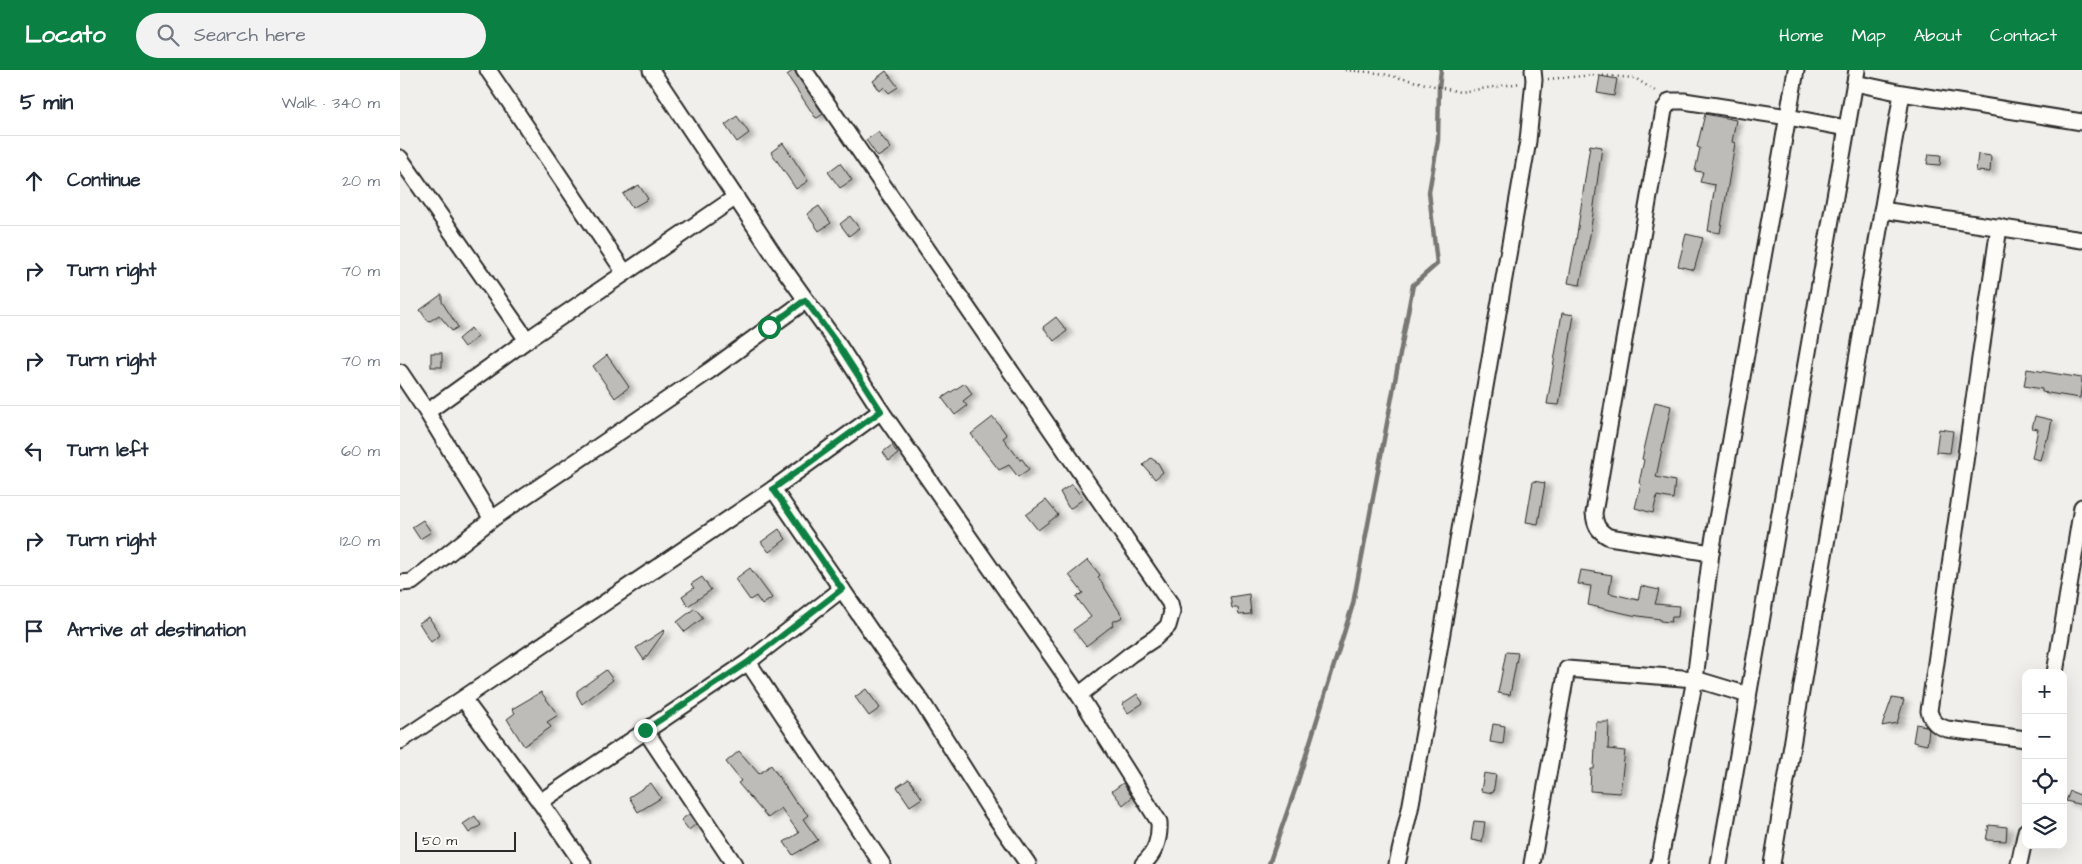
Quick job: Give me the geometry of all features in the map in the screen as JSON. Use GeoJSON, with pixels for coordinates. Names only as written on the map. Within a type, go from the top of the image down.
{"type":"FeatureCollection","features":[{"type":"Feature","properties":{"kind":"street"},"geometry":{"type":"LineString","coordinates":[[488,70],[625,273]]}},
{"type":"Feature","properties":{"kind":"street"},"geometry":{"type":"LineString","coordinates":[[651,70],[805,300],[839,346],[881,411],[1078,695],[1159,822],[1160,832],[1156,849],[1143,864]]}},
{"type":"Feature","properties":{"kind":"street"},"geometry":{"type":"LineString","coordinates":[[804,70],[1170,603],[1172,612],[1168,626],[1155,638],[1078,695]]}},
{"type":"Feature","properties":{"kind":"street"},"geometry":{"type":"LineString","coordinates":[[1659,864],[1695,679],[1710,553],[1796,70]]}},
{"type":"Feature","properties":{"kind":"street"},"geometry":{"type":"LineString","coordinates":[[1397,864],[1410,809],[1486,386],[1528,141],[1534,75]]}},
{"type":"Feature","properties":{"kind":"street"},"geometry":{"type":"LineString","coordinates":[[1721,864],[1748,695],[1856,77],[1902,93],[2082,122]]}},
{"type":"Feature","properties":{"kind":"street"},"geometry":{"type":"LineString","coordinates":[[1772,864],[1902,93]]}},
{"type":"Feature","properties":{"kind":"street"},"geometry":{"type":"LineString","coordinates":[[1710,553],[1609,537],[1600,532],[1595,524],[1595,503],[1664,110],[1670,101],[1684,101],[1846,128]]}},
{"type":"Feature","properties":{"kind":"street"},"geometry":{"type":"LineString","coordinates":[[400,158],[527,340]]}},
{"type":"Feature","properties":{"kind":"street"},"geometry":{"type":"LineString","coordinates":[[427,412],[527,340],[736,197]]}},
{"type":"Feature","properties":{"kind":"street"},"geometry":{"type":"LineString","coordinates":[[1882,210],[2082,240]]}},
{"type":"Feature","properties":{"kind":"street"},"geometry":{"type":"LineString","coordinates":[[1999,227],[1929,711],[1931,719],[1938,726],[1948,729],[2022,738]]}},
{"type":"Feature","properties":{"kind":"street"},"geometry":{"type":"LineString","coordinates":[[400,584],[412,582],[492,519],[709,371],[805,300]]}},
{"type":"Feature","properties":{"kind":"street"},"geometry":{"type":"LineString","coordinates":[[400,372],[427,412],[492,519]]}},
{"type":"Feature","properties":{"kind":"street"},"geometry":{"type":"LineString","coordinates":[[400,741],[464,700],[773,489],[881,411]]}},
{"type":"Feature","properties":{"kind":"street"},"geometry":{"type":"LineString","coordinates":[[773,489],[922,702],[1028,864]]}},
{"type":"Feature","properties":{"kind":"street"},"geometry":{"type":"LineString","coordinates":[[2056,669],[2082,507]]}},
{"type":"Feature","properties":{"kind":"street"},"geometry":{"type":"LineString","coordinates":[[540,802],[748,662],[842,589]]}},
{"type":"Feature","properties":{"kind":"street"},"geometry":{"type":"LineString","coordinates":[[748,662],[882,864]]}},
{"type":"Feature","properties":{"kind":"street"},"geometry":{"type":"LineString","coordinates":[[1532,864],[1567,669],[1695,679],[1748,695]]}},
{"type":"Feature","properties":{"kind":"street"},"geometry":{"type":"LineString","coordinates":[[464,700],[540,802],[583,864]]}},
{"type":"Feature","properties":{"kind":"street"},"geometry":{"type":"LineString","coordinates":[[645,730],[734,864]]}},
{"type":"Feature","properties":{"kind":"street"},"geometry":{"type":"LineString","coordinates":[[2019,864],[2022,849]]}},
{"type":"Feature","properties":{"kind":"path"},"geometry":{"type":"LineString","coordinates":[[1345,70],[1379,73],[1460,92],[1534,75],[1595,75],[1635,78],[1670,101]]}},
{"type":"Feature","properties":{"kind":"building"},"geometry":{"type":"Polygon","coordinates":[[[794,70],[823,114],[817,118],[787,75],[794,70]]]}},
{"type":"Feature","properties":{"kind":"building"},"geometry":{"type":"Polygon","coordinates":[[[886,71],[898,87],[889,93],[884,87],[880,91],[873,81],[886,71]]]}},
{"type":"Feature","properties":{"kind":"building"},"geometry":{"type":"Polygon","coordinates":[[[1600,76],[1617,79],[1614,96],[1597,93],[1600,76]]]}},
{"type":"Feature","properties":{"kind":"building"},"geometry":{"type":"Polygon","coordinates":[[[1705,114],[1736,120],[1732,142],[1735,143],[1720,233],[1708,231],[1715,185],[1700,182],[1703,172],[1695,171],[1700,148],[1697,147],[1705,114]]]}},
{"type":"Feature","properties":{"kind":"building"},"geometry":{"type":"Polygon","coordinates":[[[737,116],[749,133],[737,142],[725,125],[737,116]]]}},
{"type":"Feature","properties":{"kind":"building"},"geometry":{"type":"Polygon","coordinates":[[[878,132],[891,148],[878,157],[866,140],[878,132]]]}},
{"type":"Feature","properties":{"kind":"building"},"geometry":{"type":"Polygon","coordinates":[[[783,143],[808,181],[796,189],[771,152],[783,143]]]}},
{"type":"Feature","properties":{"kind":"building"},"geometry":{"type":"Polygon","coordinates":[[[1590,145],[1602,147],[1590,235],[1580,285],[1568,283],[1590,145]]]}},
{"type":"Feature","properties":{"kind":"building"},"geometry":{"type":"Polygon","coordinates":[[[1929,154],[1941,155],[1940,165],[1927,164],[1929,154]]]}},
{"type":"Feature","properties":{"kind":"building"},"geometry":{"type":"Polygon","coordinates":[[[1978,154],[1991,156],[1990,172],[1976,171],[1978,154]]]}},
{"type":"Feature","properties":{"kind":"building"},"geometry":{"type":"Polygon","coordinates":[[[840,163],[852,180],[840,188],[828,172],[840,163]]]}},
{"type":"Feature","properties":{"kind":"building"},"geometry":{"type":"Polygon","coordinates":[[[639,185],[648,199],[632,208],[623,194],[639,185]]]}},
{"type":"Feature","properties":{"kind":"building"},"geometry":{"type":"Polygon","coordinates":[[[819,206],[831,223],[819,231],[807,214],[819,206]]]}},
{"type":"Feature","properties":{"kind":"building"},"geometry":{"type":"Polygon","coordinates":[[[850,216],[859,228],[849,236],[840,224],[850,216]]]}},
{"type":"Feature","properties":{"kind":"building"},"geometry":{"type":"Polygon","coordinates":[[[1686,234],[1703,238],[1694,270],[1678,266],[1686,234]]]}},
{"type":"Feature","properties":{"kind":"building"},"geometry":{"type":"Polygon","coordinates":[[[442,294],[442,302],[458,327],[452,331],[439,315],[430,321],[427,320],[420,310],[442,294]]]}},
{"type":"Feature","properties":{"kind":"building"},"geometry":{"type":"Polygon","coordinates":[[[1562,313],[1574,315],[1559,405],[1547,404],[1562,313]]]}},
{"type":"Feature","properties":{"kind":"building"},"geometry":{"type":"Polygon","coordinates":[[[1056,317],[1067,331],[1054,341],[1043,327],[1056,317]]]}},
{"type":"Feature","properties":{"kind":"building"},"geometry":{"type":"Polygon","coordinates":[[[471,328],[478,337],[464,347],[458,339],[471,328]]]}},
{"type":"Feature","properties":{"kind":"building"},"geometry":{"type":"Polygon","coordinates":[[[431,353],[442,353],[442,367],[431,367],[431,353]]]}},
{"type":"Feature","properties":{"kind":"building"},"geometry":{"type":"Polygon","coordinates":[[[607,355],[629,387],[615,398],[593,366],[607,355]]]}},
{"type":"Feature","properties":{"kind":"building"},"geometry":{"type":"Polygon","coordinates":[[[2027,369],[2082,378],[2080,398],[2042,392],[2042,389],[2024,386],[2027,369]]]}},
{"type":"Feature","properties":{"kind":"building"},"geometry":{"type":"Polygon","coordinates":[[[965,383],[972,394],[963,401],[967,406],[955,415],[942,398],[965,383]]]}},
{"type":"Feature","properties":{"kind":"building"},"geometry":{"type":"Polygon","coordinates":[[[1655,402],[1671,406],[1656,477],[1675,481],[1673,499],[1657,496],[1653,513],[1635,508],[1641,484],[1639,483],[1644,460],[1642,459],[1655,402]]]}},
{"type":"Feature","properties":{"kind":"building"},"geometry":{"type":"Polygon","coordinates":[[[2035,416],[2052,420],[2048,439],[2046,439],[2040,460],[2032,458],[2038,429],[2032,428],[2035,416]]]}},
{"type":"Feature","properties":{"kind":"building"},"geometry":{"type":"Polygon","coordinates":[[[993,417],[1007,435],[1003,438],[1029,469],[1018,477],[1009,465],[999,470],[971,434],[993,417]]]}},
{"type":"Feature","properties":{"kind":"building"},"geometry":{"type":"Polygon","coordinates":[[[1939,429],[1953,431],[1950,453],[1936,452],[1939,429]]]}},
{"type":"Feature","properties":{"kind":"building"},"geometry":{"type":"Polygon","coordinates":[[[892,445],[898,454],[889,461],[883,452],[892,445]]]}},
{"type":"Feature","properties":{"kind":"building"},"geometry":{"type":"Polygon","coordinates":[[[1151,458],[1158,463],[1163,472],[1155,479],[1143,465],[1151,458]]]}},
{"type":"Feature","properties":{"kind":"building"},"geometry":{"type":"Polygon","coordinates":[[[1533,481],[1545,483],[1538,524],[1526,522],[1533,481]]]}},
{"type":"Feature","properties":{"kind":"building"},"geometry":{"type":"Polygon","coordinates":[[[1072,484],[1083,499],[1071,508],[1068,507],[1060,492],[1072,484]]]}},
{"type":"Feature","properties":{"kind":"building"},"geometry":{"type":"Polygon","coordinates":[[[1046,500],[1058,515],[1038,530],[1026,515],[1046,500]]]}},
{"type":"Feature","properties":{"kind":"building"},"geometry":{"type":"Polygon","coordinates":[[[423,520],[431,532],[420,539],[412,527],[423,520]]]}},
{"type":"Feature","properties":{"kind":"building"},"geometry":{"type":"Polygon","coordinates":[[[779,529],[786,539],[769,552],[761,542],[779,529]]]}},
{"type":"Feature","properties":{"kind":"building"},"geometry":{"type":"Polygon","coordinates":[[[1088,560],[1100,575],[1098,577],[1123,617],[1112,622],[1113,625],[1086,646],[1073,630],[1091,617],[1076,597],[1083,593],[1069,575],[1088,560]]]}},
{"type":"Feature","properties":{"kind":"building"},"geometry":{"type":"Polygon","coordinates":[[[750,568],[772,598],[762,605],[756,596],[750,600],[735,579],[750,568]]]}},
{"type":"Feature","properties":{"kind":"building"},"geometry":{"type":"Polygon","coordinates":[[[1581,570],[1612,575],[1609,593],[1638,600],[1641,586],[1659,590],[1655,604],[1679,606],[1678,617],[1672,617],[1671,622],[1660,621],[1660,619],[1588,605],[1591,586],[1578,584],[1581,570]]]}},
{"type":"Feature","properties":{"kind":"building"},"geometry":{"type":"Polygon","coordinates":[[[702,577],[711,590],[688,606],[682,596],[694,588],[691,584],[702,577]]]}},
{"type":"Feature","properties":{"kind":"building"},"geometry":{"type":"Polygon","coordinates":[[[1249,594],[1251,614],[1239,615],[1238,608],[1232,608],[1230,597],[1249,594]]]}},
{"type":"Feature","properties":{"kind":"building"},"geometry":{"type":"Polygon","coordinates":[[[695,608],[703,618],[685,632],[677,622],[695,608]]]}},
{"type":"Feature","properties":{"kind":"building"},"geometry":{"type":"Polygon","coordinates":[[[429,617],[440,635],[431,642],[419,623],[429,617]]]}},
{"type":"Feature","properties":{"kind":"building"},"geometry":{"type":"Polygon","coordinates":[[[665,631],[644,660],[636,648],[665,631]]]}},
{"type":"Feature","properties":{"kind":"building"},"geometry":{"type":"Polygon","coordinates":[[[1506,652],[1518,653],[1510,695],[1498,693],[1506,652]]]}},
{"type":"Feature","properties":{"kind":"building"},"geometry":{"type":"Polygon","coordinates":[[[606,670],[613,680],[582,704],[577,691],[606,670]]]}},
{"type":"Feature","properties":{"kind":"building"},"geometry":{"type":"Polygon","coordinates":[[[866,689],[880,708],[869,716],[855,697],[866,689]]]}},
{"type":"Feature","properties":{"kind":"building"},"geometry":{"type":"Polygon","coordinates":[[[541,692],[558,715],[547,722],[551,727],[524,746],[507,719],[515,713],[512,709],[541,692]]]}},
{"type":"Feature","properties":{"kind":"building"},"geometry":{"type":"Polygon","coordinates":[[[1137,694],[1143,703],[1128,713],[1122,704],[1137,694]]]}},
{"type":"Feature","properties":{"kind":"building"},"geometry":{"type":"Polygon","coordinates":[[[1892,698],[1904,700],[1897,723],[1882,726],[1892,698]]]}},
{"type":"Feature","properties":{"kind":"building"},"geometry":{"type":"Polygon","coordinates":[[[1596,722],[1609,722],[1608,749],[1625,751],[1620,793],[1590,791],[1591,769],[1594,769],[1596,722]]]}},
{"type":"Feature","properties":{"kind":"building"},"geometry":{"type":"Polygon","coordinates":[[[1493,724],[1505,726],[1503,744],[1490,742],[1493,724]]]}},
{"type":"Feature","properties":{"kind":"building"},"geometry":{"type":"Polygon","coordinates":[[[1916,724],[1926,726],[1929,730],[1927,745],[1913,742],[1916,724]]]}},
{"type":"Feature","properties":{"kind":"building"},"geometry":{"type":"Polygon","coordinates":[[[739,751],[759,774],[771,765],[796,803],[808,815],[803,819],[818,840],[793,855],[784,842],[799,833],[781,808],[768,818],[738,783],[741,781],[726,762],[739,751]]]}},
{"type":"Feature","properties":{"kind":"building"},"geometry":{"type":"Polygon","coordinates":[[[1484,773],[1496,775],[1493,793],[1481,791],[1484,773]]]}},
{"type":"Feature","properties":{"kind":"building"},"geometry":{"type":"Polygon","coordinates":[[[909,779],[922,798],[910,806],[897,787],[909,779]]]}},
{"type":"Feature","properties":{"kind":"building"},"geometry":{"type":"Polygon","coordinates":[[[651,783],[661,798],[638,812],[629,797],[651,783]]]}},
{"type":"Feature","properties":{"kind":"building"},"geometry":{"type":"Polygon","coordinates":[[[1123,783],[1132,797],[1123,805],[1112,791],[1123,783]]]}},
{"type":"Feature","properties":{"kind":"building"},"geometry":{"type":"Polygon","coordinates":[[[2070,791],[2082,796],[2082,805],[2067,801],[2070,791]]]}},
{"type":"Feature","properties":{"kind":"building"},"geometry":{"type":"Polygon","coordinates":[[[689,814],[696,824],[689,830],[681,820],[689,814]]]}},
{"type":"Feature","properties":{"kind":"building"},"geometry":{"type":"Polygon","coordinates":[[[475,816],[481,825],[469,833],[463,824],[475,816]]]}},
{"type":"Feature","properties":{"kind":"building"},"geometry":{"type":"Polygon","coordinates":[[[1474,821],[1485,822],[1482,842],[1471,840],[1474,821]]]}},
{"type":"Feature","properties":{"kind":"building"},"geometry":{"type":"Polygon","coordinates":[[[1989,825],[2007,827],[2006,841],[1986,840],[1989,825]]]}},
{"type":"Feature","properties":{"kind":"waterway"},"geometry":{"type":"LineString","coordinates":[[1269,864],[1297,784],[1353,604],[1413,285],[1437,264],[1429,192],[1438,140],[1441,70]]}},
{"type":"Feature","properties":{"kind":"route"},"geometry":{"type":"LineString","coordinates":[[645,730],[748,662],[842,589],[773,489],[881,411],[839,346],[805,300],[769,327]]}}]}
